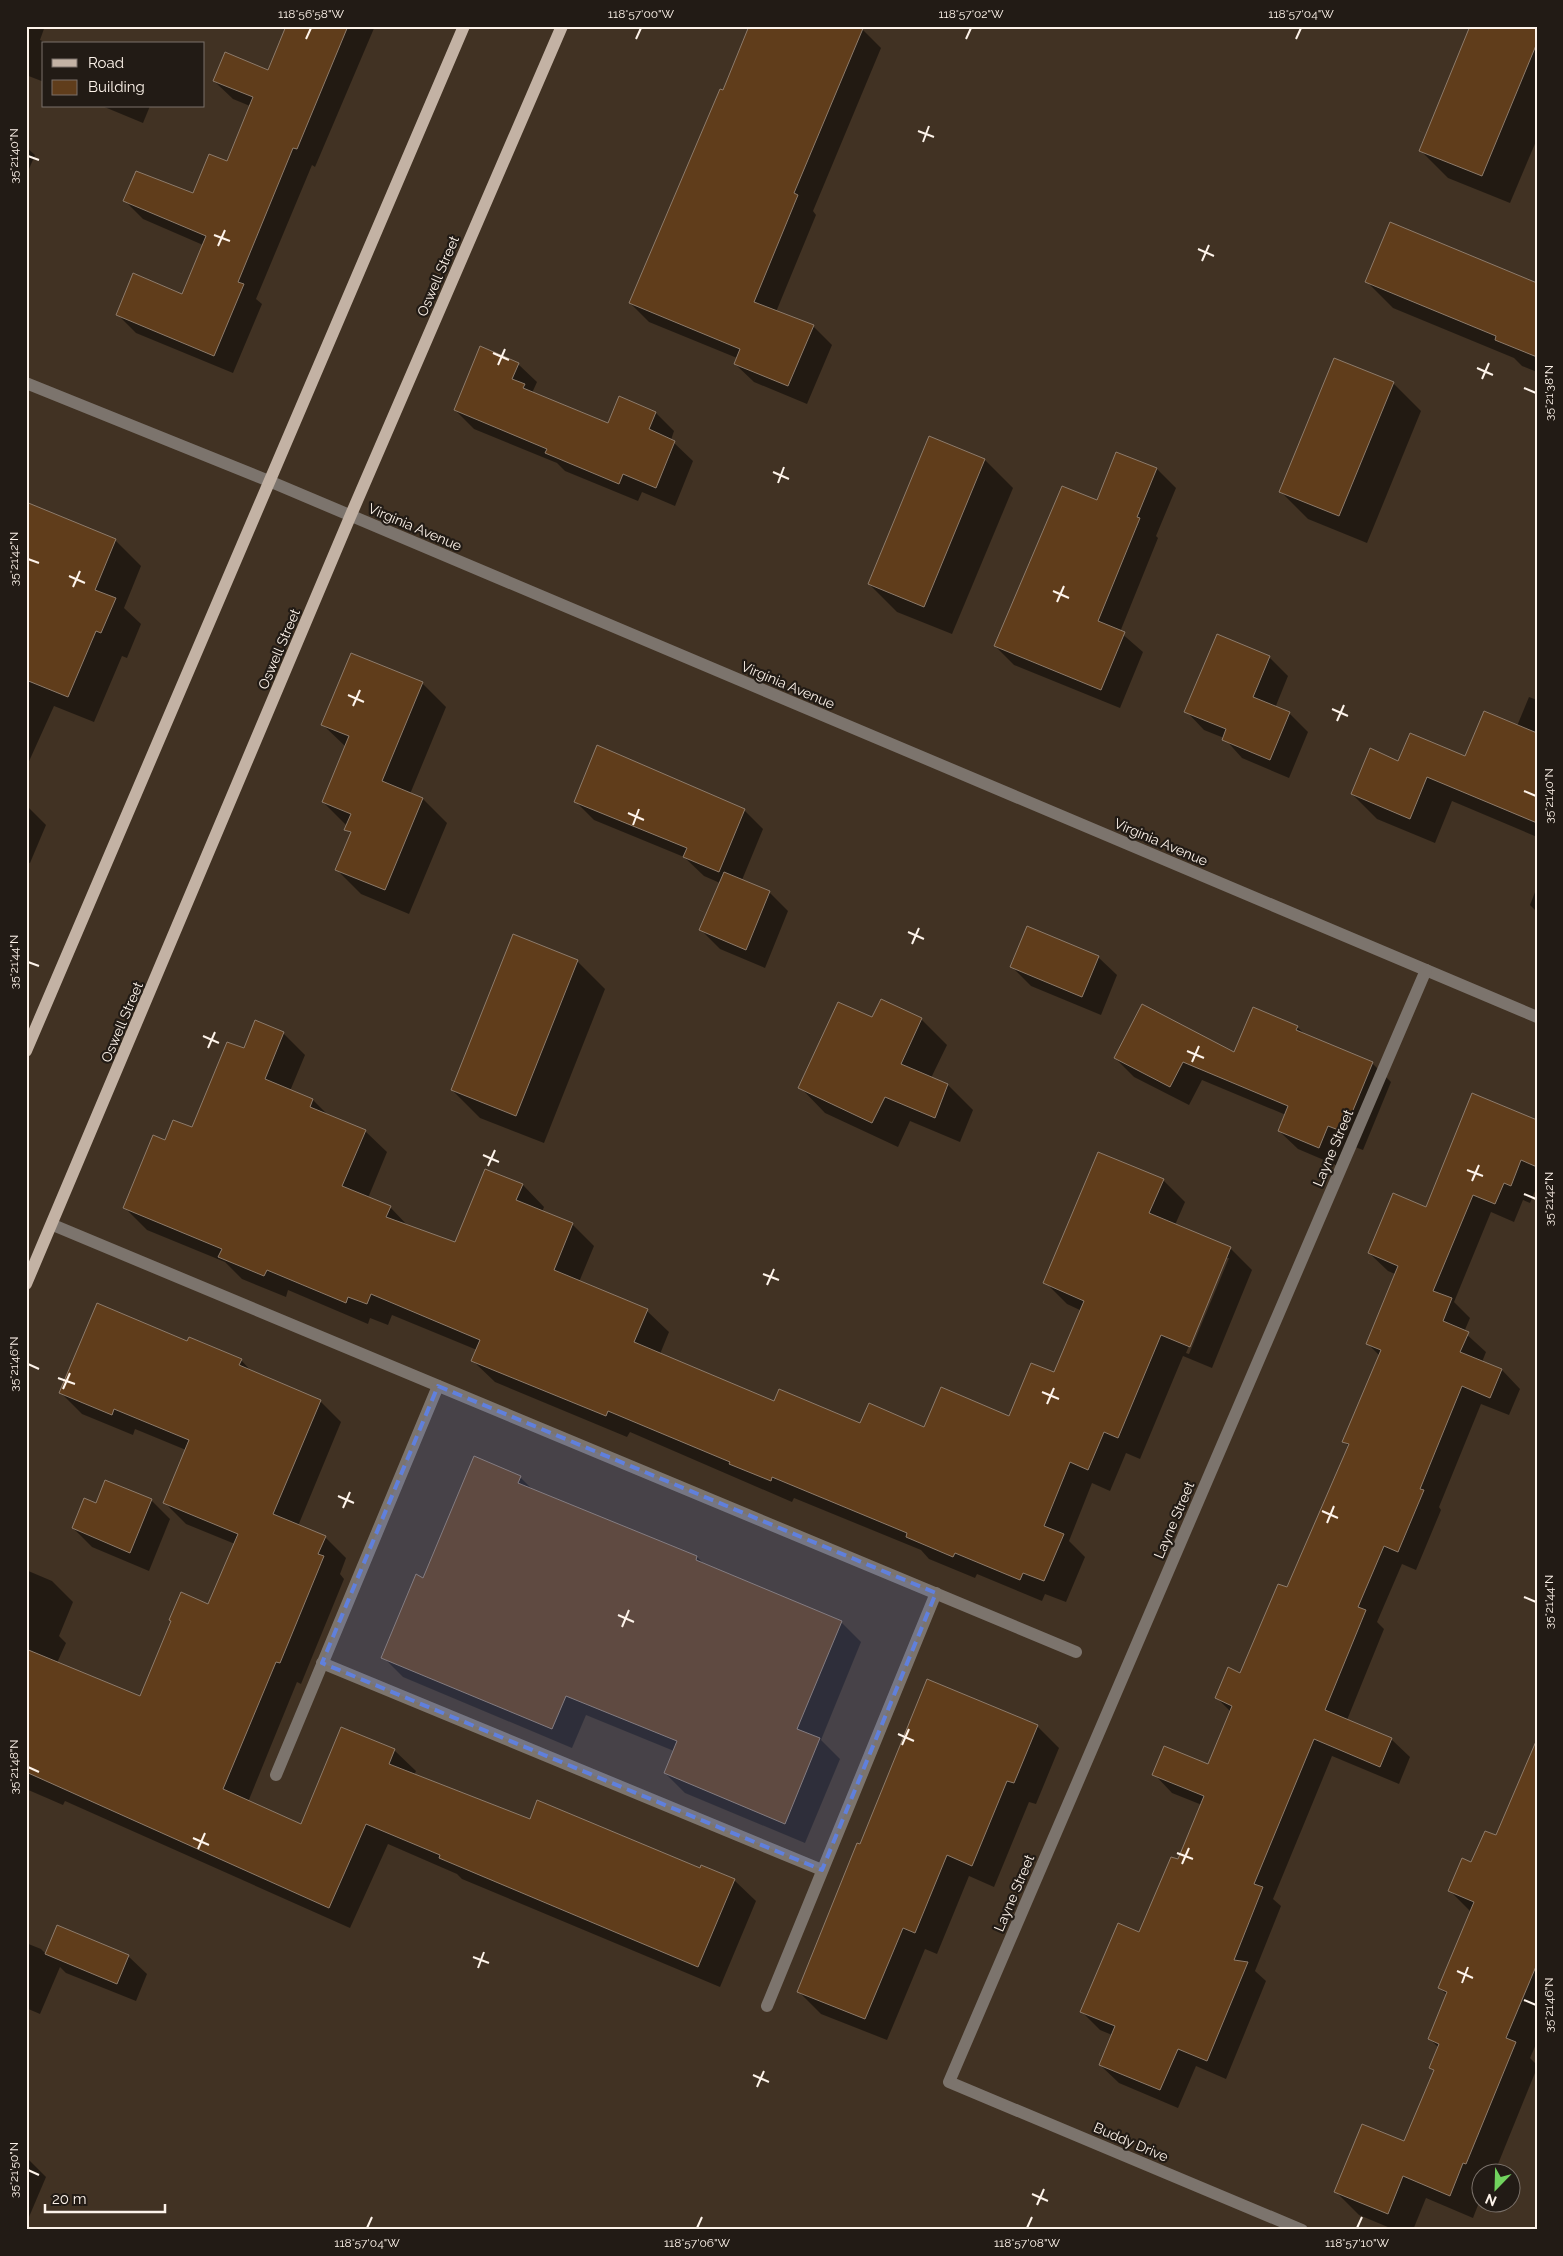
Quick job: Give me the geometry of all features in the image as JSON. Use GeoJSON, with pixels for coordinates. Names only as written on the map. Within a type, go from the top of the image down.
{"type":"FeatureCollection","features":[{"type":"Feature","properties":{"kind":"main road"},"geometry":{"type":"LineString","coordinates":[[26,1051],[464,26]]}},
{"type":"Feature","properties":{"kind":"main road","name":"Oswell Street"},"geometry":{"type":"LineString","coordinates":[[26,1284],[53,1225],[350,517],[562,26]]}},
{"type":"Feature","properties":{"kind":"street","name":"Virginia Avenue"},"geometry":{"type":"LineString","coordinates":[[26,383],[269,481],[350,517],[1537,1017]]}},
{"type":"Feature","properties":{"kind":"street","name":"Layne Street"},"geometry":{"type":"LineString","coordinates":[[949,2082],[1426,970]]}},
{"type":"Feature","properties":{"kind":"street"},"geometry":{"type":"LineString","coordinates":[[53,1225],[1076,1652]]}},
{"type":"Feature","properties":{"kind":"street"},"geometry":{"type":"LineString","coordinates":[[276,1775],[438,1386]]}},
{"type":"Feature","properties":{"kind":"street"},"geometry":{"type":"LineString","coordinates":[[767,2006],[936,1593]]}},
{"type":"Feature","properties":{"kind":"street"},"geometry":{"type":"LineString","coordinates":[[322,1663],[822,1870]]}},
{"type":"Feature","properties":{"kind":"street","name":"Buddy Drive"},"geometry":{"type":"LineString","coordinates":[[949,2082],[1302,2230]]}},
{"type":"Feature","properties":{"kind":"highlighted area"},"geometry":{"type":"Polygon","coordinates":[[[438,1386],[936,1593],[822,1870],[322,1663],[438,1386]]]}},
{"type":"Feature","properties":{"kind":"building"},"geometry":{"type":"Polygon","coordinates":[[[286,26],[348,26],[297,149],[293,148],[238,282],[244,284],[214,356],[116,315],[133,273],[182,294],[206,236],[123,201],[136,171],[193,193],[209,154],[227,161],[253,97],[213,81],[225,52],[268,70],[286,26]]]}},
{"type":"Feature","properties":{"kind":"building"},"geometry":{"type":"Polygon","coordinates":[[[749,26],[864,26],[794,193],[798,195],[754,302],[814,325],[788,386],[734,364],[740,349],[629,303],[720,89],[723,90],[749,26]]]}},
{"type":"Feature","properties":{"kind":"building"},"geometry":{"type":"Polygon","coordinates":[[[1470,26],[1537,26],[1537,43],[1482,176],[1419,151],[1470,26]]]}},
{"type":"Feature","properties":{"kind":"building"},"geometry":{"type":"Polygon","coordinates":[[[1390,222],[1537,283],[1537,357],[1495,340],[1496,336],[1365,282],[1390,222]]]}},
{"type":"Feature","properties":{"kind":"building"},"geometry":{"type":"Polygon","coordinates":[[[480,346],[519,363],[512,379],[525,384],[523,388],[608,423],[619,396],[656,412],[649,429],[675,441],[656,488],[623,474],[619,484],[545,453],[547,449],[454,410],[480,346]]]}},
{"type":"Feature","properties":{"kind":"building"},"geometry":{"type":"Polygon","coordinates":[[[1334,358],[1394,382],[1339,516],[1279,492],[1334,358]]]}},
{"type":"Feature","properties":{"kind":"building"},"geometry":{"type":"Polygon","coordinates":[[[929,436],[985,459],[924,607],[868,584],[929,436]]]}},
{"type":"Feature","properties":{"kind":"building"},"geometry":{"type":"Polygon","coordinates":[[[1116,452],[1157,468],[1137,517],[1140,518],[1098,621],[1125,632],[1101,690],[994,646],[1062,486],[1097,500],[1116,452]]]}},
{"type":"Feature","properties":{"kind":"building"},"geometry":{"type":"Polygon","coordinates":[[[26,502],[116,539],[95,590],[116,598],[101,633],[96,631],[68,697],[26,680],[26,502]]]}},
{"type":"Feature","properties":{"kind":"building"},"geometry":{"type":"Polygon","coordinates":[[[1217,634],[1270,656],[1253,697],[1290,712],[1270,760],[1222,740],[1226,729],[1184,712],[1217,634]]]}},
{"type":"Feature","properties":{"kind":"building"},"geometry":{"type":"Polygon","coordinates":[[[351,653],[423,682],[382,781],[423,798],[385,890],[335,870],[351,832],[344,830],[351,814],[322,802],[349,736],[321,725],[351,653]]]}},
{"type":"Feature","properties":{"kind":"building"},"geometry":{"type":"Polygon","coordinates":[[[1484,711],[1537,733],[1537,823],[1427,777],[1410,819],[1351,794],[1370,748],[1398,761],[1410,733],[1465,756],[1484,711]]]}},
{"type":"Feature","properties":{"kind":"building"},"geometry":{"type":"Polygon","coordinates":[[[597,745],[745,809],[719,872],[683,857],[687,848],[574,802],[597,745]]]}},
{"type":"Feature","properties":{"kind":"building"},"geometry":{"type":"Polygon","coordinates":[[[724,872],[770,891],[746,950],[699,930],[724,872]]]}},
{"type":"Feature","properties":{"kind":"building"},"geometry":{"type":"Polygon","coordinates":[[[1027,926],[1099,956],[1082,997],[1010,967],[1027,926]]]}},
{"type":"Feature","properties":{"kind":"building"},"geometry":{"type":"Polygon","coordinates":[[[513,934],[578,960],[516,1116],[451,1090],[513,934]]]}},
{"type":"Feature","properties":{"kind":"building"},"geometry":{"type":"Polygon","coordinates":[[[881,999],[922,1018],[901,1064],[948,1084],[935,1118],[885,1097],[872,1123],[798,1088],[838,1002],[872,1017],[881,999]]]}},
{"type":"Feature","properties":{"kind":"building"},"geometry":{"type":"Polygon","coordinates":[[[1142,1004],[1234,1052],[1253,1007],[1298,1026],[1296,1030],[1373,1062],[1344,1132],[1328,1126],[1319,1148],[1278,1131],[1288,1106],[1183,1062],[1170,1087],[1114,1058],[1142,1004]]]}},
{"type":"Feature","properties":{"kind":"building"},"geometry":{"type":"Polygon","coordinates":[[[255,1020],[284,1032],[265,1079],[313,1099],[310,1107],[366,1130],[342,1186],[391,1206],[386,1217],[455,1242],[485,1169],[523,1184],[516,1200],[573,1223],[554,1270],[648,1309],[634,1342],[774,1401],[779,1389],[860,1423],[869,1403],[924,1427],[941,1387],[1009,1416],[1031,1363],[1054,1372],[1084,1301],[1043,1283],[1098,1152],[1164,1179],[1149,1213],[1231,1247],[1190,1347],[1161,1335],[1118,1438],[1104,1432],[1088,1470],[1070,1462],[1044,1526],[1064,1534],[1044,1581],[1023,1573],[1020,1580],[955,1553],[953,1557],[906,1537],[907,1533],[772,1477],[771,1481],[729,1464],[730,1462],[608,1411],[606,1416],[471,1361],[480,1340],[371,1294],[367,1304],[348,1297],[346,1303],[267,1270],[264,1276],[218,1257],[222,1249],[123,1208],[153,1135],[165,1140],[173,1120],[192,1127],[227,1042],[244,1048],[255,1020]]]}},
{"type":"Feature","properties":{"kind":"building"},"geometry":{"type":"Polygon","coordinates":[[[1472,1093],[1537,1120],[1537,1167],[1521,1160],[1511,1186],[1504,1183],[1495,1204],[1473,1195],[1433,1291],[1452,1298],[1443,1321],[1469,1332],[1460,1352],[1502,1369],[1490,1398],[1462,1386],[1420,1489],[1424,1490],[1398,1552],[1384,1546],[1358,1607],[1366,1610],[1325,1710],[1392,1738],[1380,1767],[1314,1739],[1254,1884],[1263,1887],[1234,1960],[1248,1962],[1207,2061],[1178,2049],[1160,2090],[1099,2065],[1115,2026],[1080,2012],[1118,1923],[1139,1932],[1171,1857],[1178,1859],[1204,1796],[1152,1775],[1164,1746],[1208,1764],[1232,1706],[1215,1698],[1228,1667],[1240,1673],[1278,1584],[1287,1587],[1349,1444],[1342,1442],[1381,1350],[1366,1344],[1398,1266],[1368,1253],[1393,1193],[1426,1207],[1472,1093]]]}},
{"type":"Feature","properties":{"kind":"building"},"geometry":{"type":"Polygon","coordinates":[[[97,1303],[187,1341],[189,1337],[242,1359],[239,1365],[321,1400],[273,1514],[326,1536],[318,1554],[324,1556],[280,1663],[276,1662],[223,1789],[301,1824],[341,1727],[395,1749],[389,1764],[530,1819],[537,1800],[700,1868],[701,1865],[735,1879],[698,1967],[439,1858],[440,1855],[366,1824],[329,1908],[26,1772],[26,1649],[140,1696],[181,1592],[208,1604],[238,1534],[163,1503],[189,1440],[114,1409],[112,1415],[59,1393],[97,1303]]]}},
{"type":"Feature","properties":{"kind":"building"},"geometry":{"type":"Polygon","coordinates":[[[474,1456],[521,1476],[518,1483],[697,1556],[696,1560],[842,1621],[797,1729],[820,1738],[785,1824],[664,1773],[677,1741],[566,1696],[552,1729],[381,1658],[416,1574],[423,1578],[474,1456]]]}},
{"type":"Feature","properties":{"kind":"building"},"geometry":{"type":"Polygon","coordinates":[[[105,1480],[152,1499],[130,1553],[72,1528],[84,1498],[96,1503],[105,1480]]]}},
{"type":"Feature","properties":{"kind":"building"},"geometry":{"type":"Polygon","coordinates":[[[927,1679],[1038,1725],[1014,1783],[1007,1781],[972,1866],[947,1855],[915,1933],[903,1928],[865,2019],[797,1992],[857,1843],[860,1844],[927,1679]]]}},
{"type":"Feature","properties":{"kind":"building"},"geometry":{"type":"Polygon","coordinates":[[[1537,1739],[1537,1964],[1506,2038],[1516,2042],[1466,2164],[1463,2163],[1450,2196],[1403,2176],[1388,2214],[1334,2192],[1362,2124],[1404,2141],[1434,2070],[1429,2068],[1439,2044],[1428,2039],[1447,1992],[1438,1988],[1474,1902],[1448,1891],[1462,1858],[1471,1862],[1485,1831],[1496,1835],[1537,1739]]]}},
{"type":"Feature","properties":{"kind":"building"},"geometry":{"type":"Polygon","coordinates":[[[57,1925],[129,1955],[117,1984],[45,1954],[57,1925]]]}}]}
